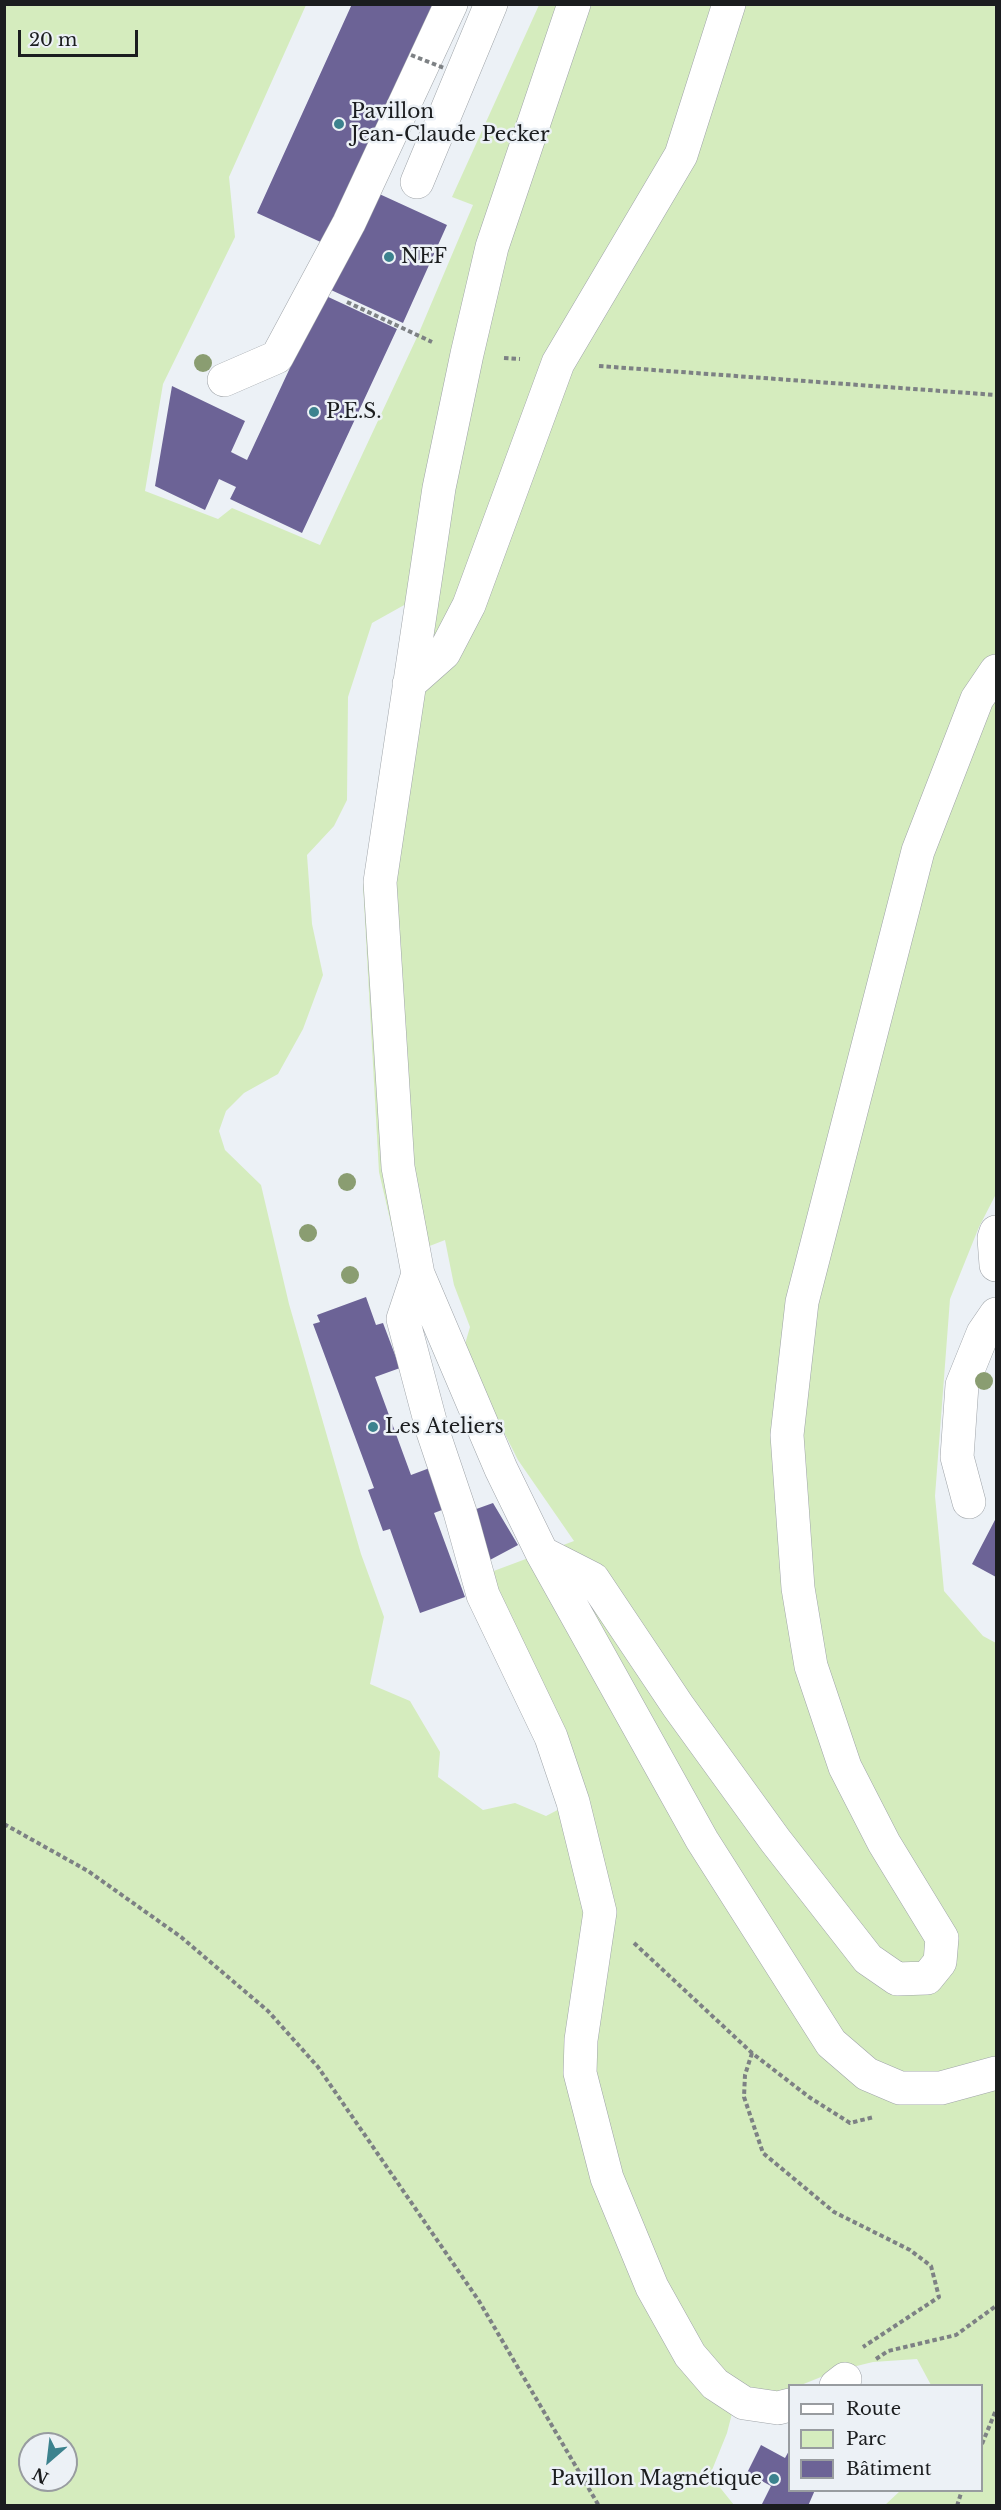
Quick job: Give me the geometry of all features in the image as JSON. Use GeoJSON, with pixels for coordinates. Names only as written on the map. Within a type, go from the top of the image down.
{"type":"FeatureCollection","features":[{"type":"Feature","properties":{"kind":"lane"},"geometry":{"type":"LineString","coordinates":[[224,380],[277,357],[349,223],[451,4]]}},
{"type":"Feature","properties":{"kind":"lane"},"geometry":{"type":"LineString","coordinates":[[417,182],[491,4]]}},
{"type":"Feature","properties":{"kind":"lane"},"geometry":{"type":"LineString","coordinates":[[574,4],[492,247],[439,488],[380,882],[398,1167],[418,1274],[496,1458],[542,1553],[702,1840],[831,2043],[867,2074],[900,2088],[941,2088],[996,2073]]}},
{"type":"Feature","properties":{"kind":"lane"},"geometry":{"type":"LineString","coordinates":[[409,684],[444,653],[469,605],[558,363],[681,155],[729,4]]}},
{"type":"Feature","properties":{"kind":"lane"},"geometry":{"type":"LineString","coordinates":[[542,1553],[593,1579],[685,1716],[775,1840],[868,1959],[897,1979],[927,1978],[940,1962],[942,1938],[885,1843],[845,1767],[812,1666],[798,1588],[787,1435],[802,1302],[918,851],[977,699],[996,671]]}},
{"type":"Feature","properties":{"kind":"lane"},"geometry":{"type":"LineString","coordinates":[[996,1232],[994,1238],[996,1265]]}},
{"type":"Feature","properties":{"kind":"lane"},"geometry":{"type":"LineString","coordinates":[[418,1274],[403,1319],[434,1432],[460,1512],[483,1595],[551,1737],[573,1802],[600,1912],[581,2040],[580,2073],[607,2178],[652,2287],[690,2355],[715,2384],[744,2403],[778,2408],[788,2405]]}},
{"type":"Feature","properties":{"kind":"lane"},"geometry":{"type":"LineString","coordinates":[[969,1502],[957,1457],[962,1385],[983,1333],[996,1314]]}},
{"type":"Feature","properties":{"kind":"path"},"geometry":{"type":"LineString","coordinates":[[411,55],[444,68]]}},
{"type":"Feature","properties":{"kind":"path"},"geometry":{"type":"LineString","coordinates":[[348,302],[436,344]]}},
{"type":"Feature","properties":{"kind":"path"},"geometry":{"type":"LineString","coordinates":[[501,357],[523,359]]}},
{"type":"Feature","properties":{"kind":"path"},"geometry":{"type":"LineString","coordinates":[[593,366],[996,395]]}},
{"type":"Feature","properties":{"kind":"path"},"geometry":{"type":"LineString","coordinates":[[4,1824],[88,1871],[181,1937],[268,2011],[304,2051],[361,2128],[479,2301],[599,2505]]}},
{"type":"Feature","properties":{"kind":"path"},"geometry":{"type":"LineString","coordinates":[[600,1912],[752,2053],[809,2097],[850,2123],[878,2116],[900,2088]]}},
{"type":"Feature","properties":{"kind":"path"},"geometry":{"type":"LineString","coordinates":[[752,2053],[745,2075],[744,2097],[763,2153],[834,2212],[910,2250],[931,2266],[939,2297],[860,2349],[841,2382]]}},
{"type":"Feature","properties":{"kind":"path"},"geometry":{"type":"LineString","coordinates":[[841,2382],[888,2351],[956,2335],[996,2306]]}},
{"type":"Feature","properties":{"kind":"path"},"geometry":{"type":"LineString","coordinates":[[983,2439],[996,2410]]}},
{"type":"Feature","properties":{"kind":"green space"},"geometry":{"type":"Polygon","coordinates":[[[5,5],[306,5],[229,177],[235,237],[163,384],[145,491],[218,519],[232,508],[320,545],[418,335],[473,205],[452,197],[539,5],[996,5],[996,1194],[979,1227],[950,1299],[935,1496],[944,1591],[983,1636],[996,1643],[996,2505],[885,2505],[899,2492],[983,2492],[983,2384],[930,2384],[917,2359],[873,2362],[836,2371],[804,2384],[788,2384],[788,2390],[769,2399],[737,2394],[727,2433],[710,2475],[734,2505],[5,2506],[5,5]],[[406,604],[372,623],[348,697],[347,800],[334,826],[307,855],[312,924],[323,975],[303,1029],[278,1074],[244,1093],[226,1111],[219,1131],[225,1150],[261,1185],[289,1304],[361,1554],[384,1617],[370,1684],[410,1701],[440,1752],[438,1777],[483,1810],[515,1803],[546,1816],[573,1802],[491,1572],[574,1541],[518,1460],[463,1351],[470,1327],[454,1285],[445,1240],[399,1258],[379,1172],[363,885],[406,604]]]}},
{"type":"Feature","properties":{"kind":"building"},"geometry":{"type":"Polygon","coordinates":[[[352,4],[434,4],[375,192],[447,225],[403,323],[331,290],[325,244],[257,213],[352,4]]]}},
{"type":"Feature","properties":{"kind":"building","name":"P.E.S."},"geometry":{"type":"Polygon","coordinates":[[[324,295],[397,329],[302,533],[230,499],[236,487],[219,479],[205,510],[155,486],[172,386],[245,421],[231,452],[247,460],[324,295]]]}},
{"type":"Feature","properties":{"kind":"building","name":"Les Ateliers"},"geometry":{"type":"Polygon","coordinates":[[[366,1297],[376,1325],[383,1323],[400,1368],[375,1377],[411,1475],[435,1466],[450,1507],[434,1513],[465,1597],[420,1613],[390,1529],[383,1531],[368,1490],[374,1488],[313,1324],[320,1322],[317,1315],[366,1297]]]}},
{"type":"Feature","properties":{"kind":"building"},"geometry":{"type":"Polygon","coordinates":[[[493,1503],[518,1545],[488,1561],[468,1512],[493,1503]]]}},
{"type":"Feature","properties":{"kind":"building"},"geometry":{"type":"Polygon","coordinates":[[[996,1518],[996,1577],[972,1564],[996,1518]]]}},
{"type":"Feature","properties":{"kind":"building","name":"Pavillon Magnétique"},"geometry":{"type":"Polygon","coordinates":[[[761,2445],[785,2458],[788,2453],[788,2492],[814,2492],[808,2506],[761,2506],[771,2486],[747,2473],[761,2445]]]}},
{"type":"Feature","properties":{"kind":"place","name":"Pavillon Jean-Claude Pecker"},"geometry":{"type":"Point","coordinates":[339,124]}},
{"type":"Feature","properties":{"kind":"place","name":"NEF"},"geometry":{"type":"Point","coordinates":[389,257]}},
{"type":"Feature","properties":{"kind":"place","name":"P.E.S."},"geometry":{"type":"Point","coordinates":[314,412]}},
{"type":"Feature","properties":{"kind":"place","name":"Les Ateliers"},"geometry":{"type":"Point","coordinates":[373,1427]}},
{"type":"Feature","properties":{"kind":"place","name":"Pavillon Magnétique"},"geometry":{"type":"Point","coordinates":[774,2479]}}]}
